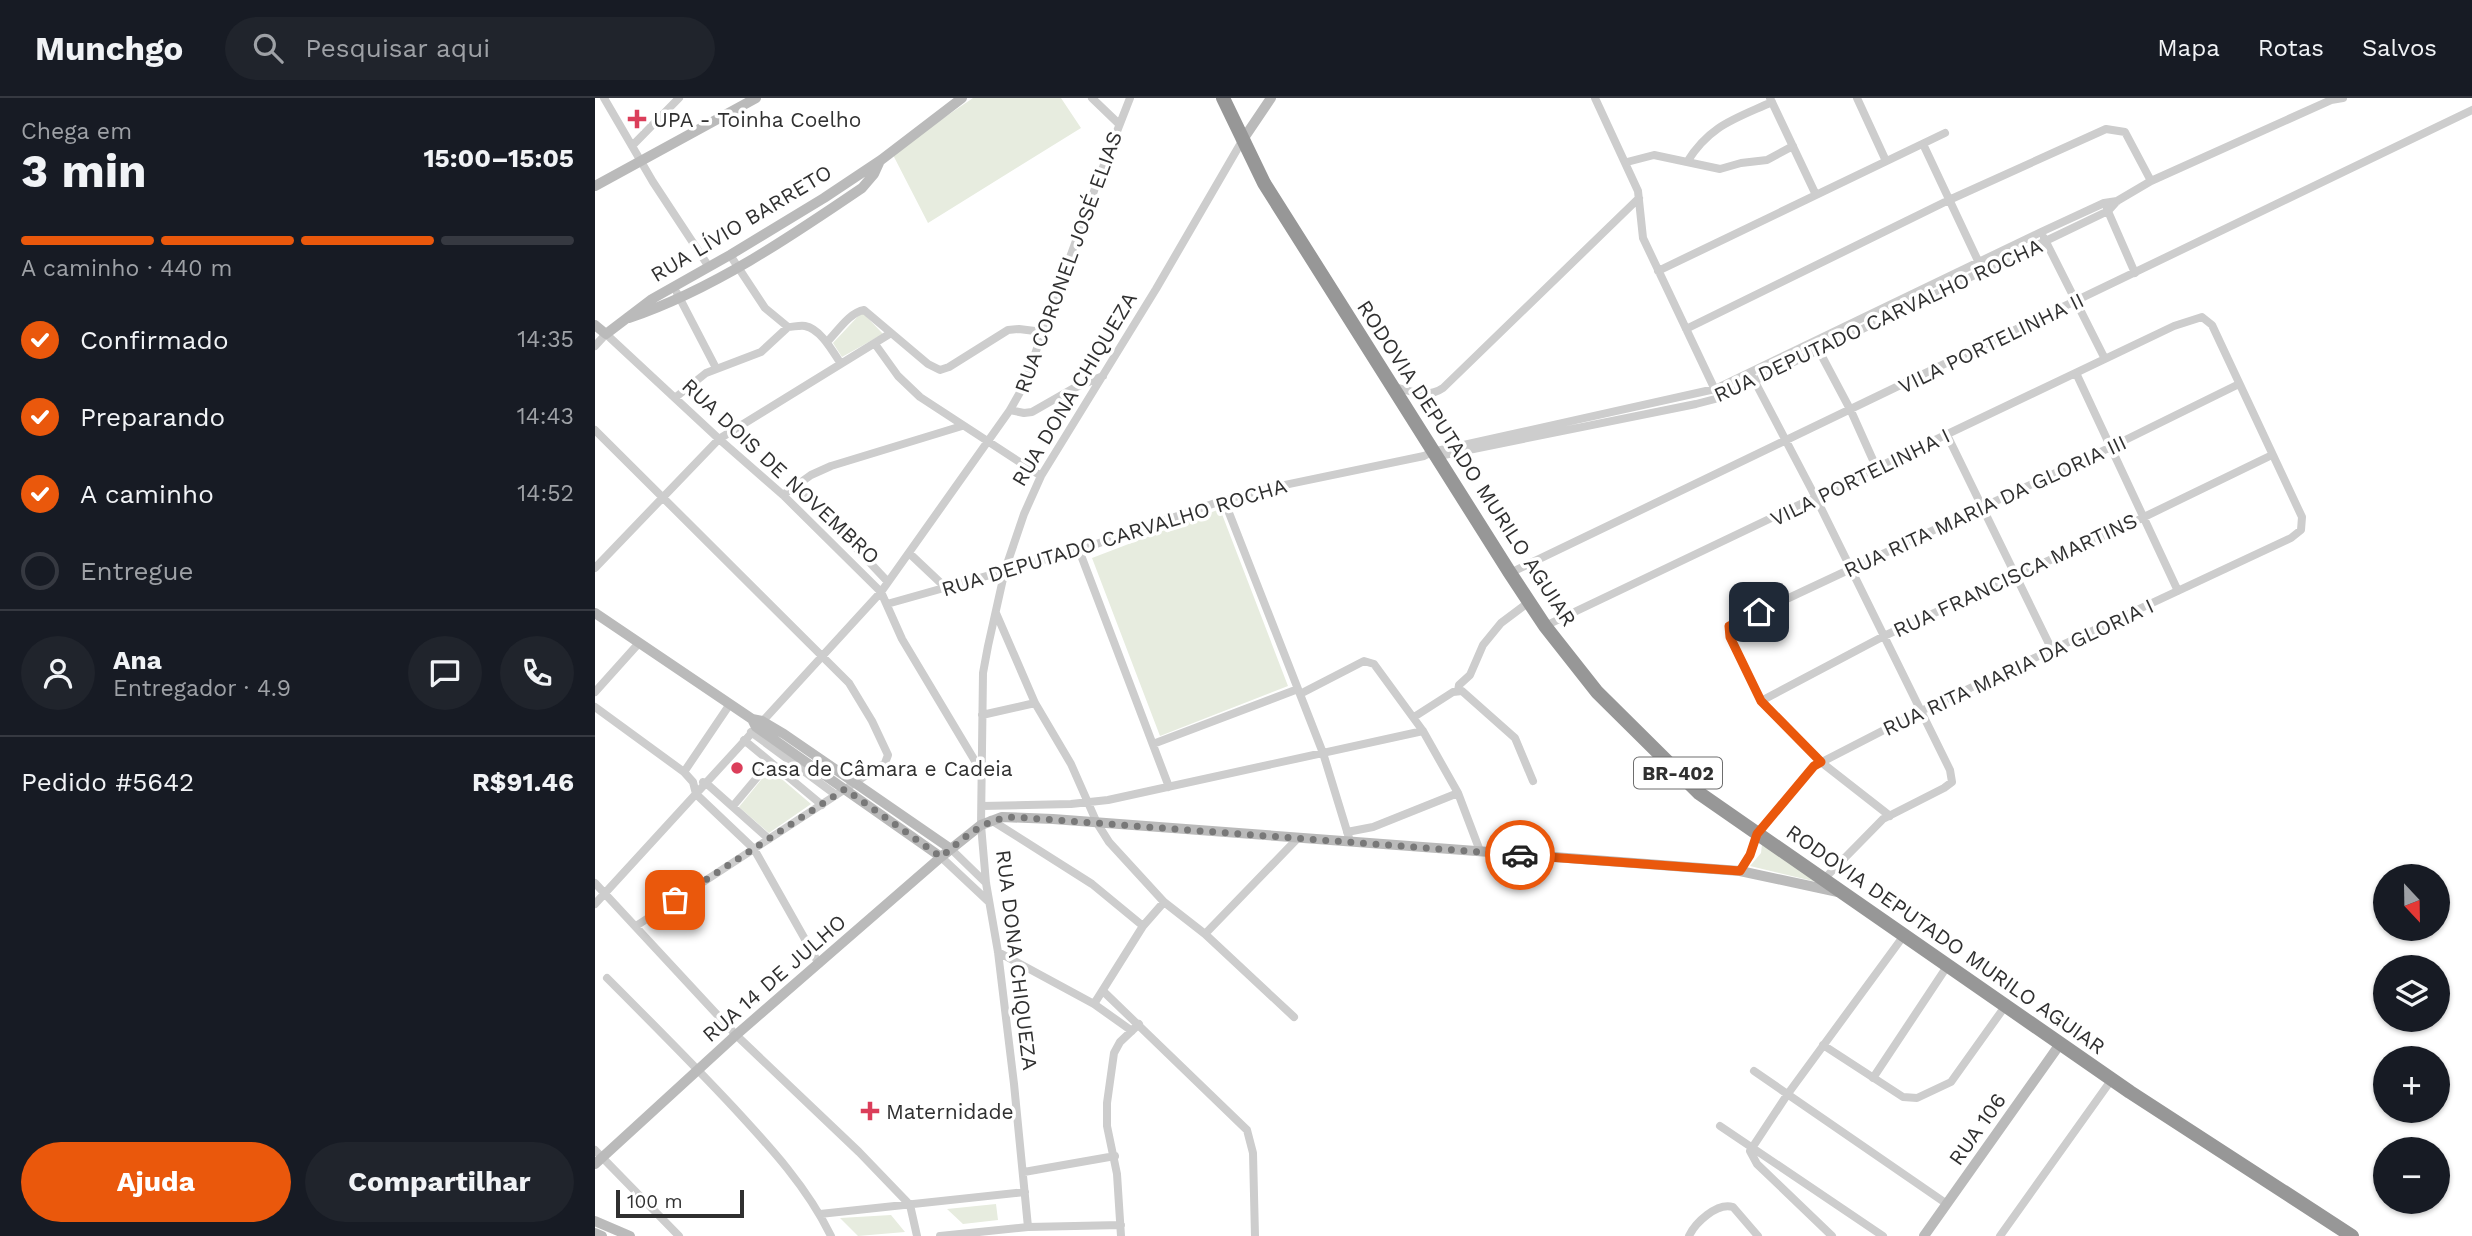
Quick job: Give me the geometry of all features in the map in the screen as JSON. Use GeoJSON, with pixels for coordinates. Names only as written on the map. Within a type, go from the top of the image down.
{"type":"FeatureCollection","features":[{"type":"Feature","properties":{"kind":"highway","name":"RODOVIA DEPUTADO MURILO AGUIAR"},"geometry":{"type":"LineString","coordinates":[[1223,98],[1264,183],[1431,455],[1545,626],[1597,692],[1651,747],[1699,793],[1757,834],[1825,878],[2060,1044],[2352,1236]]}},
{"type":"Feature","properties":{"kind":"street"},"geometry":{"type":"LineString","coordinates":[[604,98],[641,163],[709,267]]}},
{"type":"Feature","properties":{"kind":"street"},"geometry":{"type":"LineString","coordinates":[[632,146],[679,98]]}},
{"type":"Feature","properties":{"kind":"street"},"geometry":{"type":"LineString","coordinates":[[595,186],[756,98]]}},
{"type":"Feature","properties":{"kind":"street","name":"RUA LÍVIO BARRETO"},"geometry":{"type":"LineString","coordinates":[[595,346],[641,306],[824,198],[881,160],[962,98]]}},
{"type":"Feature","properties":{"kind":"street"},"geometry":{"type":"LineString","coordinates":[[1092,98],[1119,124]]}},
{"type":"Feature","properties":{"kind":"street","name":"RUA CORONEL JOSÉ ELIAS"},"geometry":{"type":"LineString","coordinates":[[595,904],[755,725],[881,592],[1010,410],[1023,387],[1130,98]]}},
{"type":"Feature","properties":{"kind":"street","name":"RUA DONA CHIQUEZA"},"geometry":{"type":"LineString","coordinates":[[1028,1227],[998,951],[986,883],[986,822],[982,806],[983,673],[1005,570],[1024,514],[1041,476],[1242,141],[1271,98]]}},
{"type":"Feature","properties":{"kind":"street"},"geometry":{"type":"LineString","coordinates":[[1595,98],[1627,162],[1639,198],[1643,238],[1717,394]]}},
{"type":"Feature","properties":{"kind":"street"},"geometry":{"type":"LineString","coordinates":[[1857,98],[1886,161]]}},
{"type":"Feature","properties":{"kind":"street","name":"RUA DEPUTADO CARVALHO ROCHA"},"geometry":{"type":"LineString","coordinates":[[887,604],[1079,550],[1224,500],[1277,486],[1717,394],[2106,207],[2151,181],[2331,100],[2343,98]]}},
{"type":"Feature","properties":{"kind":"street"},"geometry":{"type":"LineString","coordinates":[[1687,162],[1697,147],[1718,126],[1771,100],[1816,195]]}},
{"type":"Feature","properties":{"kind":"street","name":"VILA PORTELINHA II"},"geometry":{"type":"LineString","coordinates":[[1510,573],[1788,442],[2472,110]]}},
{"type":"Feature","properties":{"kind":"street"},"geometry":{"type":"LineString","coordinates":[[1686,329],[1949,200],[2106,129],[2125,132],[2151,181]]}},
{"type":"Feature","properties":{"kind":"street"},"geometry":{"type":"LineString","coordinates":[[1658,271],[1945,133]]}},
{"type":"Feature","properties":{"kind":"street"},"geometry":{"type":"LineString","coordinates":[[1923,144],[1980,267]]}},
{"type":"Feature","properties":{"kind":"street"},"geometry":{"type":"LineString","coordinates":[[1627,162],[1654,155],[1720,169],[1767,160],[1793,146]]}},
{"type":"Feature","properties":{"kind":"street","name":"RUA LÍVIO BARRETO"},"geometry":{"type":"LineString","coordinates":[[623,320],[679,298],[738,267],[862,188],[881,160]]}},
{"type":"Feature","properties":{"kind":"street"},"geometry":{"type":"LineString","coordinates":[[1390,386],[1424,394],[1431,394],[1443,388],[1639,198]]}},
{"type":"Feature","properties":{"kind":"street"},"geometry":{"type":"LineString","coordinates":[[2106,207],[2135,273]]}},
{"type":"Feature","properties":{"kind":"street"},"geometry":{"type":"LineString","coordinates":[[2043,236],[2105,359]]}},
{"type":"Feature","properties":{"kind":"street"},"geometry":{"type":"LineString","coordinates":[[730,255],[765,308],[788,327],[807,327],[827,342],[841,363]]}},
{"type":"Feature","properties":{"kind":"street"},"geometry":{"type":"LineString","coordinates":[[673,286],[716,368]]}},
{"type":"Feature","properties":{"kind":"street"},"geometry":{"type":"LineString","coordinates":[[827,342],[862,309],[928,364],[940,370],[1008,330],[1043,332]]}},
{"type":"Feature","properties":{"kind":"street","name":"VILA PORTELINHA I"},"geometry":{"type":"LineString","coordinates":[[1545,626],[2174,326],[2202,317],[2212,325],[2239,384]]}},
{"type":"Feature","properties":{"kind":"street","name":"RUA DOIS DE NOVEMBRO"},"geometry":{"type":"LineString","coordinates":[[595,325],[783,495],[881,592],[902,639],[981,772]]}},
{"type":"Feature","properties":{"kind":"street"},"geometry":{"type":"LineString","coordinates":[[676,397],[706,373],[752,357],[788,327]]}},
{"type":"Feature","properties":{"kind":"street"},"geometry":{"type":"LineString","coordinates":[[595,568],[719,439],[891,333]]}},
{"type":"Feature","properties":{"kind":"street"},"geometry":{"type":"LineString","coordinates":[[875,344],[908,387],[962,426],[1041,476]]}},
{"type":"Feature","properties":{"kind":"street"},"geometry":{"type":"LineString","coordinates":[[1816,345],[1851,411],[1877,469]]}},
{"type":"Feature","properties":{"kind":"street"},"geometry":{"type":"LineString","coordinates":[[2076,373],[2178,591]]}},
{"type":"Feature","properties":{"kind":"street"},"geometry":{"type":"LineString","coordinates":[[1010,410],[1032,412],[1084,383],[1103,376]]}},
{"type":"Feature","properties":{"kind":"street"},"geometry":{"type":"LineString","coordinates":[[1752,377],[1816,498],[1921,711],[1952,782],[1890,816],[1866,835],[1825,878]]}},
{"type":"Feature","properties":{"kind":"street"},"geometry":{"type":"LineString","coordinates":[[2239,384],[2273,455]]}},
{"type":"Feature","properties":{"kind":"street","name":"RUA RITA MARIA DA GLORIA III"},"geometry":{"type":"LineString","coordinates":[[1761,701],[1730,637],[1729,626],[2239,384]]}},
{"type":"Feature","properties":{"kind":"street"},"geometry":{"type":"LineString","coordinates":[[783,495],[796,484],[831,466],[962,426]]}},
{"type":"Feature","properties":{"kind":"street"},"geometry":{"type":"LineString","coordinates":[[595,430],[823,656],[856,693],[888,755],[885,764],[636,926]]}},
{"type":"Feature","properties":{"kind":"street"},"geometry":{"type":"LineString","coordinates":[[1947,435],[2052,650]]}},
{"type":"Feature","properties":{"kind":"street","name":"RUA FRANCISCA MARTINS"},"geometry":{"type":"LineString","coordinates":[[1761,701],[1884,636],[2273,455]]}},
{"type":"Feature","properties":{"kind":"street","name":"RUA RITA MARIA DA GLORIA I"},"geometry":{"type":"LineString","coordinates":[[1740,871],[1750,855],[1757,834],[1814,766],[1921,711],[2291,538],[2301,530],[2302,517],[2273,455]]}},
{"type":"Feature","properties":{"kind":"street"},"geometry":{"type":"LineString","coordinates":[[796,484],[888,582]]}},
{"type":"Feature","properties":{"kind":"street"},"geometry":{"type":"LineString","coordinates":[[1224,500],[1323,753],[1349,837]]}},
{"type":"Feature","properties":{"kind":"street"},"geometry":{"type":"LineString","coordinates":[[1079,550],[1169,787]]}},
{"type":"Feature","properties":{"kind":"street"},"geometry":{"type":"LineString","coordinates":[[909,553],[946,587]]}},
{"type":"Feature","properties":{"kind":"street"},"geometry":{"type":"LineString","coordinates":[[1458,691],[1459,685],[1470,675],[1483,645],[1500,623],[1529,602]]}},
{"type":"Feature","properties":{"kind":"street"},"geometry":{"type":"LineString","coordinates":[[595,613],[730,704],[845,789],[951,849],[986,883]]}},
{"type":"Feature","properties":{"kind":"street"},"geometry":{"type":"LineString","coordinates":[[996,613],[1035,703],[1071,764],[1097,823],[1109,842],[1164,902],[1205,934],[1294,1017]]}},
{"type":"Feature","properties":{"kind":"street"},"geometry":{"type":"LineString","coordinates":[[595,692],[639,643]]}},
{"type":"Feature","properties":{"kind":"street"},"geometry":{"type":"LineString","coordinates":[[1153,744],[1299,692],[1368,660],[1378,668],[1423,731],[1458,793],[1480,852]]}},
{"type":"Feature","properties":{"kind":"street"},"geometry":{"type":"LineString","coordinates":[[1413,717],[1458,691]]}},
{"type":"Feature","properties":{"kind":"street"},"geometry":{"type":"LineString","coordinates":[[1458,691],[1469,695],[1515,738],[1533,781]]}},
{"type":"Feature","properties":{"kind":"street"},"geometry":{"type":"LineString","coordinates":[[1761,701],[1821,762],[1890,816]]}},
{"type":"Feature","properties":{"kind":"street"},"geometry":{"type":"LineString","coordinates":[[982,715],[1035,703]]}},
{"type":"Feature","properties":{"kind":"street"},"geometry":{"type":"LineString","coordinates":[[684,772],[730,704]]}},
{"type":"Feature","properties":{"kind":"street"},"geometry":{"type":"LineString","coordinates":[[595,707],[684,772],[693,782],[696,794],[754,849],[819,964]]}},
{"type":"Feature","properties":{"kind":"street"},"geometry":{"type":"LineString","coordinates":[[755,725],[781,737],[845,789]]}},
{"type":"Feature","properties":{"kind":"street"},"geometry":{"type":"LineString","coordinates":[[982,806],[1088,803],[1423,731]]}},
{"type":"Feature","properties":{"kind":"street"},"geometry":{"type":"LineString","coordinates":[[744,740],[822,805]]}},
{"type":"Feature","properties":{"kind":"street"},"geometry":{"type":"LineString","coordinates":[[733,806],[770,762]]}},
{"type":"Feature","properties":{"kind":"street"},"geometry":{"type":"LineString","coordinates":[[693,782],[706,782],[769,839]]}},
{"type":"Feature","properties":{"kind":"street"},"geometry":{"type":"LineString","coordinates":[[1349,837],[1458,793]]}},
{"type":"Feature","properties":{"kind":"street"},"geometry":{"type":"LineString","coordinates":[[895,817],[989,902]]}},
{"type":"Feature","properties":{"kind":"street"},"geometry":{"type":"LineString","coordinates":[[986,822],[1015,817],[1299,838],[1349,837],[1480,852],[1740,871],[1848,894]]}},
{"type":"Feature","properties":{"kind":"street"},"geometry":{"type":"LineString","coordinates":[[986,822],[1092,884],[1143,926]]}},
{"type":"Feature","properties":{"kind":"street","name":"RUA 14 DE JULHO"},"geometry":{"type":"LineString","coordinates":[[598,1157],[941,857],[986,822]]}},
{"type":"Feature","properties":{"kind":"street"},"geometry":{"type":"LineString","coordinates":[[1205,934],[1299,838]]}},
{"type":"Feature","properties":{"kind":"street"},"geometry":{"type":"LineString","coordinates":[[595,883],[736,1035],[859,1152],[910,1205],[917,1236]]}},
{"type":"Feature","properties":{"kind":"street"},"geometry":{"type":"LineString","coordinates":[[1094,1004],[1143,926],[1164,902]]}},
{"type":"Feature","properties":{"kind":"street"},"geometry":{"type":"LineString","coordinates":[[1751,1149],[1787,1095],[1905,934]]}},
{"type":"Feature","properties":{"kind":"street"},"geometry":{"type":"LineString","coordinates":[[998,951],[1094,1004],[1132,1031]]}},
{"type":"Feature","properties":{"kind":"street"},"geometry":{"type":"LineString","coordinates":[[1873,1078],[1948,965]]}},
{"type":"Feature","properties":{"kind":"street"},"geometry":{"type":"LineString","coordinates":[[607,978],[698,1070],[783,1162],[820,1214],[831,1236]]}},
{"type":"Feature","properties":{"kind":"street"},"geometry":{"type":"LineString","coordinates":[[1103,991],[1247,1130],[1253,1153],[1255,1236]]}},
{"type":"Feature","properties":{"kind":"street"},"geometry":{"type":"LineString","coordinates":[[1823,1045],[1903,1097],[1916,1098],[1951,1082],[2005,1005]]}},
{"type":"Feature","properties":{"kind":"street"},"geometry":{"type":"LineString","coordinates":[[1121,1236],[1115,1156],[1107,1126],[1107,1103],[1115,1052],[1120,1042],[1139,1024]]}},
{"type":"Feature","properties":{"kind":"street","name":"RUA 106"},"geometry":{"type":"LineString","coordinates":[[1924,1236],[2060,1044]]}},
{"type":"Feature","properties":{"kind":"street"},"geometry":{"type":"LineString","coordinates":[[1754,1071],[1947,1204]]}},
{"type":"Feature","properties":{"kind":"street"},"geometry":{"type":"LineString","coordinates":[[2000,1236],[2112,1079]]}},
{"type":"Feature","properties":{"kind":"street"},"geometry":{"type":"LineString","coordinates":[[1720,1126],[1883,1236]]}},
{"type":"Feature","properties":{"kind":"street"},"geometry":{"type":"LineString","coordinates":[[1751,1149],[1757,1164],[1832,1236]]}},
{"type":"Feature","properties":{"kind":"street"},"geometry":{"type":"LineString","coordinates":[[1024,1171],[1115,1156]]}},
{"type":"Feature","properties":{"kind":"street"},"geometry":{"type":"LineString","coordinates":[[598,1157],[680,1236]]}},
{"type":"Feature","properties":{"kind":"street"},"geometry":{"type":"LineString","coordinates":[[820,1214],[1025,1192]]}},
{"type":"Feature","properties":{"kind":"street"},"geometry":{"type":"LineString","coordinates":[[1689,1236],[1703,1220],[1724,1205],[1733,1207],[1758,1236]]}},
{"type":"Feature","properties":{"kind":"street"},"geometry":{"type":"LineString","coordinates":[[595,1222],[631,1236]]}},
{"type":"Feature","properties":{"kind":"street"},"geometry":{"type":"LineString","coordinates":[[940,1236],[1028,1227],[1121,1225]]}},
{"type":"Feature","properties":{"kind":"street"},"geometry":{"type":"LineString","coordinates":[[595,1233],[602,1236]]}},
{"type":"Feature","properties":{"kind":"shaded area"},"geometry":{"type":"Polygon","coordinates":[[[973,98],[1061,98],[1081,128],[928,223],[892,153],[973,98]]]}},
{"type":"Feature","properties":{"kind":"shaded area"},"geometry":{"type":"Polygon","coordinates":[[[862,312],[883,334],[842,357],[833,343],[862,312]]]}},
{"type":"Feature","properties":{"kind":"shaded area"},"geometry":{"type":"Polygon","coordinates":[[[1220,509],[1288,686],[1160,736],[1092,558],[1220,509]]]}},
{"type":"Feature","properties":{"kind":"shaded area"},"geometry":{"type":"Polygon","coordinates":[[[770,769],[811,804],[769,833],[739,807],[770,769]]]}},
{"type":"Feature","properties":{"kind":"shaded area"},"geometry":{"type":"Polygon","coordinates":[[[1762,844],[1817,882],[1750,866],[1761,853],[1762,844]]]}},
{"type":"Feature","properties":{"kind":"shaded area"},"geometry":{"type":"Polygon","coordinates":[[[996,1204],[998,1220],[963,1224],[947,1209],[996,1204]]]}},
{"type":"Feature","properties":{"kind":"shaded area"},"geometry":{"type":"Polygon","coordinates":[[[891,1215],[905,1232],[858,1236],[840,1218],[891,1215]]]}},
{"type":"Feature","properties":{"kind":"way so far"},"geometry":{"type":"LineString","coordinates":[[675,900],[845,789],[941,857],[981,825],[1002,817],[1520,855]]}},
{"type":"Feature","properties":{"kind":"place","name":"UPA - Toinha Coelho"},"geometry":{"type":"Point","coordinates":[637,119]}},
{"type":"Feature","properties":{"kind":"place","name":"Casa de Câmara e Cadeia"},"geometry":{"type":"Point","coordinates":[737,768]}},
{"type":"Feature","properties":{"kind":"place","name":"Maternidade"},"geometry":{"type":"Point","coordinates":[870,1111]}},
{"type":"Feature","properties":{"kind":"route"},"geometry":{"type":"LineString","coordinates":[[1520,855],[1740,871],[1750,855],[1757,834],[1814,766],[1821,762],[1761,701],[1730,637],[1729,626],[1759,612]]}}]}
